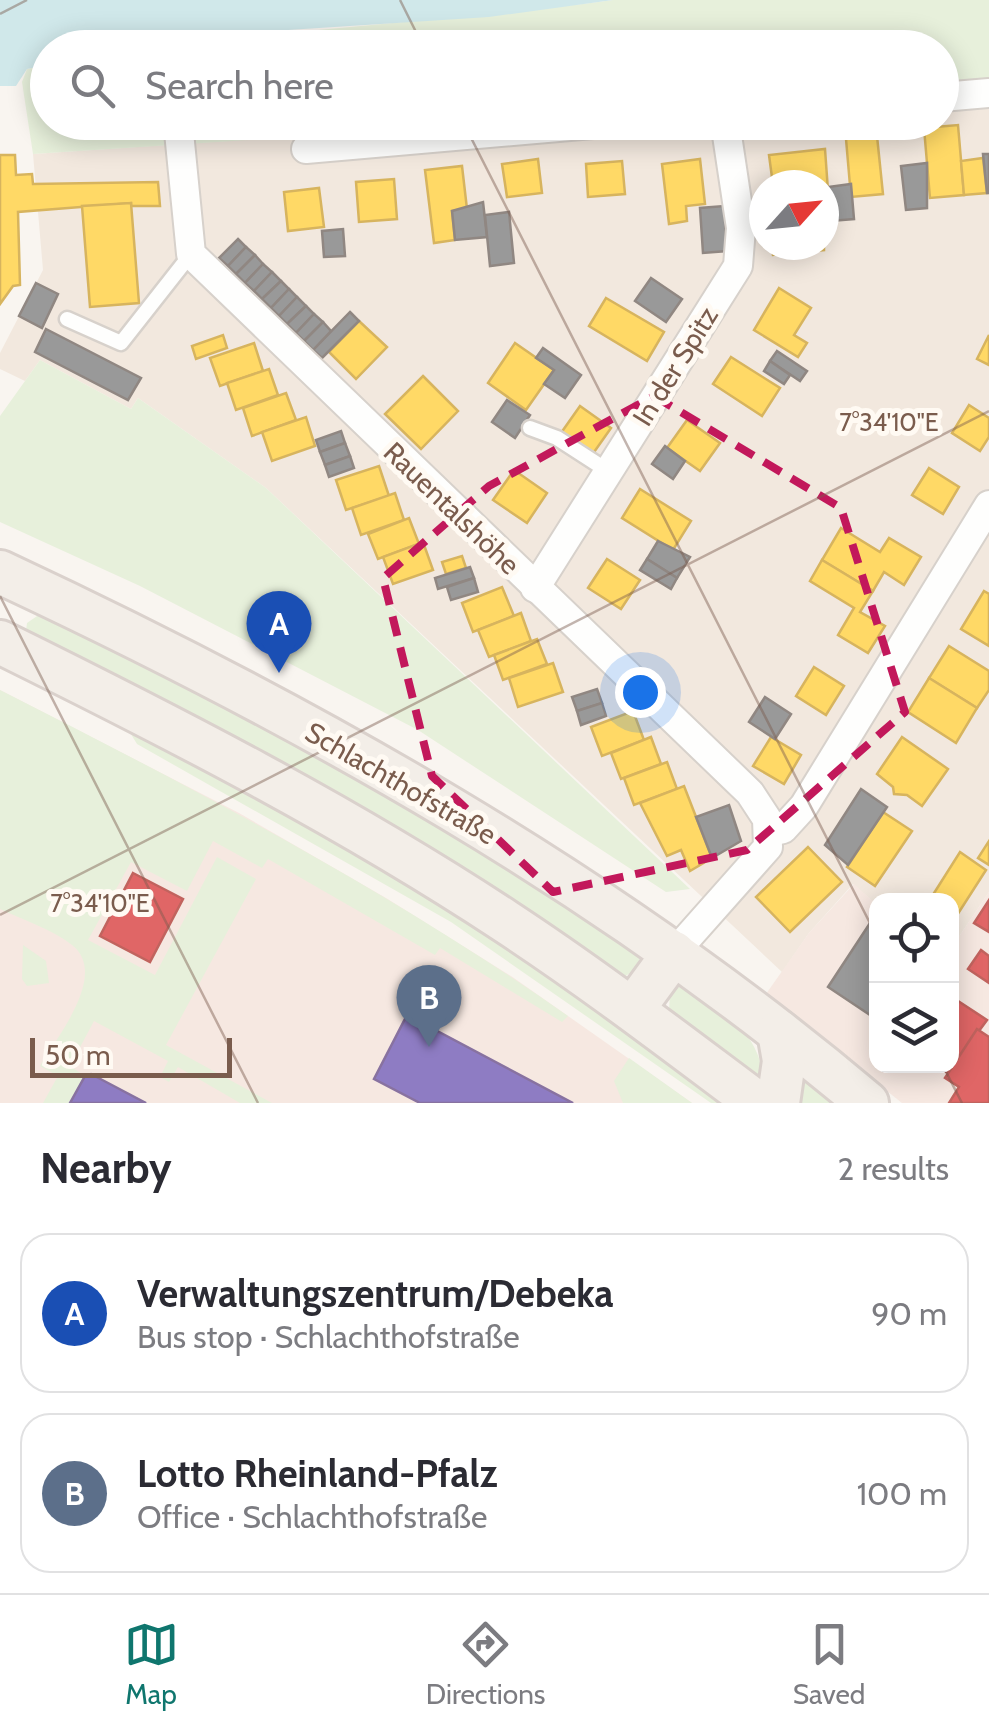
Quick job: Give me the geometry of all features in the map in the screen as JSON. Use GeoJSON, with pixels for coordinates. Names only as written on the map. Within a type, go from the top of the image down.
{"type":"FeatureCollection","features":[{"type":"Feature","properties":{"kind":"main road"},"geometry":{"type":"LineString","coordinates":[[13,578],[0,640],[235,762],[377,842],[504,920],[633,1009],[758,1103]]}},
{"type":"Feature","properties":{"kind":"main road","name":"Schlachthofstraße"},"geometry":{"type":"LineString","coordinates":[[13,578],[301,725],[554,871],[674,953],[867,1103]]}},
{"type":"Feature","properties":{"kind":"main road"},"geometry":{"type":"LineString","coordinates":[[633,1009],[674,953]]}},
{"type":"Feature","properties":{"kind":"main road"},"geometry":{"type":"LineString","coordinates":[[778,1103],[784,1061],[779,1032]]}},
{"type":"Feature","properties":{"kind":"street"},"geometry":{"type":"LineString","coordinates":[[959,95],[989,93]]}},
{"type":"Feature","properties":{"kind":"street"},"geometry":{"type":"LineString","coordinates":[[179,140],[191,254]]}},
{"type":"Feature","properties":{"kind":"street","name":"In der Spitz"},"geometry":{"type":"LineString","coordinates":[[534,588],[738,266],[741,228],[728,140]]}},
{"type":"Feature","properties":{"kind":"street","name":"Rauentalshöhe"},"geometry":{"type":"LineString","coordinates":[[191,254],[750,793],[768,819],[770,832]]}},
{"type":"Feature","properties":{"kind":"street"},"geometry":{"type":"LineString","coordinates":[[674,953],[756,864],[768,847],[770,832],[784,829],[804,806],[989,505]]}},
{"type":"Feature","properties":{"kind":"lane"},"geometry":{"type":"LineString","coordinates":[[66,319],[121,343],[191,254]]}},
{"type":"Feature","properties":{"kind":"lane"},"geometry":{"type":"LineString","coordinates":[[530,428],[558,438],[608,471]]}},
{"type":"Feature","properties":{"kind":"highlighted area"},"geometry":{"type":"Polygon","coordinates":[[[654,396],[841,508],[905,712],[747,850],[553,892],[432,776],[383,578],[489,486],[654,396]]]}},
{"type":"Feature","properties":{"kind":"shaded area"},"geometry":{"type":"Polygon","coordinates":[[[989,80],[989,892],[959,937],[959,893],[869,893],[869,898],[853,884],[809,933],[782,972],[266,488],[138,398],[131,409],[40,360],[25,381],[0,369],[0,353],[43,270],[33,154],[241,140],[959,140],[959,83],[989,80]]]}},
{"type":"Feature","properties":{"kind":"shaded area"},"geometry":{"type":"Polygon","coordinates":[[[0,690],[239,813],[386,898],[511,976],[692,1103],[0,1103],[0,690]]]}},
{"type":"Feature","properties":{"kind":"shaded area"},"geometry":{"type":"Polygon","coordinates":[[[854,884],[869,898],[869,1073],[959,1073],[959,937],[989,892],[989,1103],[902,1103],[766,994],[809,933],[854,884]]]}},
{"type":"Feature","properties":{"kind":"green space"},"geometry":{"type":"Polygon","coordinates":[[[613,0],[989,0],[989,80],[959,83],[959,30],[323,30],[613,0]]]}},
{"type":"Feature","properties":{"kind":"green space"},"geometry":{"type":"Polygon","coordinates":[[[30,68],[30,134],[22,82],[30,68]]]}},
{"type":"Feature","properties":{"kind":"green space"},"geometry":{"type":"Polygon","coordinates":[[[31,140],[248,140],[33,154],[31,140]]]}},
{"type":"Feature","properties":{"kind":"green space"},"geometry":{"type":"Polygon","coordinates":[[[40,360],[131,409],[138,398],[266,488],[690,889],[666,892],[418,730],[140,586],[0,522],[0,416],[40,360]]]}},
{"type":"Feature","properties":{"kind":"green space"},"geometry":{"type":"Polygon","coordinates":[[[40,614],[412,796],[641,953],[637,969],[622,978],[26,631],[27,623],[40,614]]]}},
{"type":"Feature","properties":{"kind":"green space"},"geometry":{"type":"Polygon","coordinates":[[[0,690],[218,803],[361,884],[568,1016],[562,1022],[440,948],[435,955],[268,859],[262,868],[213,841],[187,891],[131,862],[88,940],[155,975],[217,857],[256,879],[166,1045],[272,1103],[240,1103],[178,1067],[169,1082],[160,1077],[168,1061],[94,1021],[70,1066],[85,1076],[70,1103],[43,1103],[58,1076],[40,1066],[76,1006],[85,972],[82,957],[64,939],[0,909],[0,690]]]}},
{"type":"Feature","properties":{"kind":"green space"},"geometry":{"type":"Polygon","coordinates":[[[126,726],[373,856],[739,1103],[711,1103],[451,922],[137,744],[126,726]]]}},
{"type":"Feature","properties":{"kind":"green space"},"geometry":{"type":"Polygon","coordinates":[[[23,945],[46,961],[49,983],[27,986],[22,979],[23,945]]]}},
{"type":"Feature","properties":{"kind":"green space"},"geometry":{"type":"Polygon","coordinates":[[[685,984],[728,1016],[750,1039],[765,1090],[669,1013],[670,991],[685,984]]]}},
{"type":"Feature","properties":{"kind":"green space"},"geometry":{"type":"Polygon","coordinates":[[[629,1058],[692,1103],[623,1103],[614,1081],[629,1058]]]}},
{"type":"Feature","properties":{"kind":"green space"},"geometry":{"type":"Polygon","coordinates":[[[802,1072],[846,1103],[793,1103],[802,1072]]]}},
{"type":"Feature","properties":{"kind":"water"},"geometry":{"type":"Polygon","coordinates":[[[0,0],[613,0],[489,17],[288,30],[30,30],[30,68],[16,86],[0,86],[0,0]]]}},
{"type":"Feature","properties":{"kind":"building: Homes"},"geometry":{"type":"Polygon","coordinates":[[[959,137],[964,195],[930,198],[925,140],[959,140],[959,137]]]}},
{"type":"Feature","properties":{"kind":"building: Homes"},"geometry":{"type":"Polygon","coordinates":[[[846,140],[877,140],[883,194],[851,197],[846,140]]]}},
{"type":"Feature","properties":{"kind":"building: Homes"},"geometry":{"type":"Polygon","coordinates":[[[825,149],[826,170],[771,170],[769,155],[825,149]]]}},
{"type":"Feature","properties":{"kind":"building: Homes"},"geometry":{"type":"Polygon","coordinates":[[[0,155],[15,155],[16,175],[32,174],[33,184],[158,182],[160,206],[131,203],[18,212],[20,285],[13,286],[0,304],[0,155]]]}},
{"type":"Feature","properties":{"kind":"building: Homes"},"geometry":{"type":"Polygon","coordinates":[[[983,158],[987,193],[964,195],[961,161],[983,158]]]}},
{"type":"Feature","properties":{"kind":"building: Homes"},"geometry":{"type":"Polygon","coordinates":[[[538,159],[542,193],[507,197],[502,164],[538,159]]]}},
{"type":"Feature","properties":{"kind":"building: Homes"},"geometry":{"type":"Polygon","coordinates":[[[700,159],[705,204],[686,206],[687,221],[669,224],[662,164],[700,159]]]}},
{"type":"Feature","properties":{"kind":"building: Homes"},"geometry":{"type":"Polygon","coordinates":[[[622,161],[625,194],[588,197],[586,164],[622,161]]]}},
{"type":"Feature","properties":{"kind":"building: Homes"},"geometry":{"type":"Polygon","coordinates":[[[462,166],[467,209],[452,211],[455,240],[434,243],[425,170],[462,166]]]}},
{"type":"Feature","properties":{"kind":"building: Homes"},"geometry":{"type":"Polygon","coordinates":[[[394,179],[397,219],[359,222],[356,182],[394,179]]]}},
{"type":"Feature","properties":{"kind":"building: Homes"},"geometry":{"type":"Polygon","coordinates":[[[319,188],[324,227],[288,231],[284,192],[319,188]]]}},
{"type":"Feature","properties":{"kind":"building: Homes"},"geometry":{"type":"Polygon","coordinates":[[[131,203],[139,303],[90,307],[82,206],[131,203]]]}},
{"type":"Feature","properties":{"kind":"building: Homes"},"geometry":{"type":"Polygon","coordinates":[[[779,288],[811,308],[794,335],[807,343],[798,357],[754,330],[779,288]]]}},
{"type":"Feature","properties":{"kind":"building: Homes"},"geometry":{"type":"Polygon","coordinates":[[[606,298],[664,332],[647,361],[589,326],[606,298]]]}},
{"type":"Feature","properties":{"kind":"building: Homes"},"geometry":{"type":"Polygon","coordinates":[[[359,321],[387,347],[356,379],[329,352],[359,321]]]}},
{"type":"Feature","properties":{"kind":"building: Homes"},"geometry":{"type":"Polygon","coordinates":[[[223,335],[227,348],[196,359],[192,346],[223,335]]]}},
{"type":"Feature","properties":{"kind":"building: Homes"},"geometry":{"type":"Polygon","coordinates":[[[989,335],[989,365],[977,359],[989,335]]]}},
{"type":"Feature","properties":{"kind":"building: Homes"},"geometry":{"type":"Polygon","coordinates":[[[254,343],[263,371],[220,386],[210,358],[254,343]]]}},
{"type":"Feature","properties":{"kind":"building: Homes"},"geometry":{"type":"Polygon","coordinates":[[[515,343],[554,370],[526,410],[488,383],[515,343]]]}},
{"type":"Feature","properties":{"kind":"building: Homes"},"geometry":{"type":"Polygon","coordinates":[[[731,357],[780,388],[762,416],[713,384],[731,357]]]}},
{"type":"Feature","properties":{"kind":"building: Homes"},"geometry":{"type":"Polygon","coordinates":[[[269,369],[278,395],[236,410],[227,383],[269,369]]]}},
{"type":"Feature","properties":{"kind":"building: Homes"},"geometry":{"type":"Polygon","coordinates":[[[423,376],[458,411],[421,449],[385,414],[423,376]]]}},
{"type":"Feature","properties":{"kind":"building: Homes"},"geometry":{"type":"Polygon","coordinates":[[[286,393],[296,420],[252,436],[243,408],[286,393]]]}},
{"type":"Feature","properties":{"kind":"building: Homes"},"geometry":{"type":"Polygon","coordinates":[[[969,405],[989,418],[989,437],[980,451],[952,433],[969,405]]]}},
{"type":"Feature","properties":{"kind":"building: Homes"},"geometry":{"type":"Polygon","coordinates":[[[580,406],[611,428],[592,455],[561,433],[580,406]]]}},
{"type":"Feature","properties":{"kind":"building: Homes"},"geometry":{"type":"Polygon","coordinates":[[[306,417],[315,446],[272,461],[262,432],[306,417]]]}},
{"type":"Feature","properties":{"kind":"building: Homes"},"geometry":{"type":"Polygon","coordinates":[[[687,420],[720,443],[700,471],[667,448],[687,420]]]}},
{"type":"Feature","properties":{"kind":"building: Homes"},"geometry":{"type":"Polygon","coordinates":[[[379,466],[389,496],[346,510],[336,480],[379,466]]]}},
{"type":"Feature","properties":{"kind":"building: Homes"},"geometry":{"type":"Polygon","coordinates":[[[929,468],[959,487],[943,514],[912,495],[929,468]]]}},
{"type":"Feature","properties":{"kind":"building: Homes"},"geometry":{"type":"Polygon","coordinates":[[[514,470],[547,493],[527,523],[493,500],[514,470]]]}},
{"type":"Feature","properties":{"kind":"building: Homes"},"geometry":{"type":"Polygon","coordinates":[[[640,489],[691,521],[673,550],[622,518],[640,489]]]}},
{"type":"Feature","properties":{"kind":"building: Homes"},"geometry":{"type":"Polygon","coordinates":[[[395,493],[404,520],[361,535],[352,508],[395,493]]]}},
{"type":"Feature","properties":{"kind":"building: Homes"},"geometry":{"type":"Polygon","coordinates":[[[409,518],[419,544],[378,559],[368,534],[409,518]]]}},
{"type":"Feature","properties":{"kind":"building: Homes"},"geometry":{"type":"Polygon","coordinates":[[[841,528],[880,552],[889,538],[921,557],[904,585],[884,572],[873,591],[822,560],[841,528]]]}},
{"type":"Feature","properties":{"kind":"building: Homes"},"geometry":{"type":"Polygon","coordinates":[[[423,542],[433,570],[393,584],[383,557],[423,542]]]}},
{"type":"Feature","properties":{"kind":"building: Homes"},"geometry":{"type":"Polygon","coordinates":[[[462,556],[466,568],[446,574],[442,562],[462,556]]]}},
{"type":"Feature","properties":{"kind":"building: Homes"},"geometry":{"type":"Polygon","coordinates":[[[607,559],[640,580],[621,609],[588,588],[607,559]]]}},
{"type":"Feature","properties":{"kind":"building: Homes"},"geometry":{"type":"Polygon","coordinates":[[[822,560],[873,591],[860,612],[885,626],[868,653],[838,635],[854,608],[810,581],[822,560]]]}},
{"type":"Feature","properties":{"kind":"building: Homes"},"geometry":{"type":"Polygon","coordinates":[[[502,587],[514,616],[473,632],[462,603],[502,587]]]}},
{"type":"Feature","properties":{"kind":"building: Homes"},"geometry":{"type":"Polygon","coordinates":[[[984,591],[989,594],[989,646],[961,629],[984,591]]]}},
{"type":"Feature","properties":{"kind":"building: Homes"},"geometry":{"type":"Polygon","coordinates":[[[521,613],[531,641],[489,657],[478,630],[521,613]]]}},
{"type":"Feature","properties":{"kind":"building: Homes"},"geometry":{"type":"Polygon","coordinates":[[[537,639],[547,664],[503,680],[494,655],[537,639]]]}},
{"type":"Feature","properties":{"kind":"building: Homes"},"geometry":{"type":"Polygon","coordinates":[[[949,646],[989,671],[989,690],[977,708],[929,678],[949,646]]]}},
{"type":"Feature","properties":{"kind":"building: Homes"},"geometry":{"type":"Polygon","coordinates":[[[553,663],[563,692],[518,707],[509,678],[553,663]]]}},
{"type":"Feature","properties":{"kind":"building: Homes"},"geometry":{"type":"Polygon","coordinates":[[[814,667],[844,686],[826,715],[796,696],[814,667]]]}},
{"type":"Feature","properties":{"kind":"building: Homes"},"geometry":{"type":"Polygon","coordinates":[[[929,678],[977,708],[956,743],[908,712],[929,678]]]}},
{"type":"Feature","properties":{"kind":"building: Homes"},"geometry":{"type":"Polygon","coordinates":[[[633,711],[644,740],[602,756],[591,727],[633,711]]]}},
{"type":"Feature","properties":{"kind":"building: Homes"},"geometry":{"type":"Polygon","coordinates":[[[651,737],[661,764],[621,779],[611,753],[651,737]]]}},
{"type":"Feature","properties":{"kind":"building: Homes"},"geometry":{"type":"Polygon","coordinates":[[[771,737],[801,755],[784,784],[753,766],[771,737]]]}},
{"type":"Feature","properties":{"kind":"building: Homes"},"geometry":{"type":"Polygon","coordinates":[[[902,737],[948,769],[922,806],[907,795],[894,794],[893,787],[877,774],[902,737]]]}},
{"type":"Feature","properties":{"kind":"building: Homes"},"geometry":{"type":"Polygon","coordinates":[[[667,762],[677,789],[634,805],[624,778],[667,762]]]}},
{"type":"Feature","properties":{"kind":"building: Homes"},"geometry":{"type":"Polygon","coordinates":[[[684,786],[712,858],[690,871],[681,850],[667,856],[640,803],[684,786]]]}},
{"type":"Feature","properties":{"kind":"building: Homes"},"geometry":{"type":"Polygon","coordinates":[[[883,812],[912,831],[875,886],[847,867],[883,812]]]}},
{"type":"Feature","properties":{"kind":"building: Homes"},"geometry":{"type":"Polygon","coordinates":[[[989,841],[989,865],[978,858],[989,841]]]}},
{"type":"Feature","properties":{"kind":"building: Homes"},"geometry":{"type":"Polygon","coordinates":[[[808,847],[842,882],[790,932],[756,897],[808,847]]]}},
{"type":"Feature","properties":{"kind":"building: Homes"},"geometry":{"type":"Polygon","coordinates":[[[960,852],[986,870],[959,912],[959,893],[934,893],[960,852]]]}},
{"type":"Feature","properties":{"kind":"building: Shops"},"geometry":{"type":"Polygon","coordinates":[[[133,873],[183,899],[150,962],[100,936],[133,873]]]}},
{"type":"Feature","properties":{"kind":"building: Shops"},"geometry":{"type":"Polygon","coordinates":[[[989,900],[989,932],[974,923],[989,900]]]}},
{"type":"Feature","properties":{"kind":"building: Shops"},"geometry":{"type":"Polygon","coordinates":[[[981,950],[989,956],[989,983],[968,969],[981,950]]]}},
{"type":"Feature","properties":{"kind":"building: Shops"},"geometry":{"type":"Polygon","coordinates":[[[959,1002],[987,1020],[959,1058],[959,1002]]]}},
{"type":"Feature","properties":{"kind":"building: Shops"},"geometry":{"type":"Polygon","coordinates":[[[977,1029],[989,1037],[989,1103],[949,1103],[959,1087],[945,1078],[948,1073],[959,1073],[959,1057],[977,1029]]]}},
{"type":"Feature","properties":{"kind":"building: Offices"},"geometry":{"type":"Polygon","coordinates":[[[407,1015],[573,1103],[420,1103],[374,1079],[407,1015]]]}},
{"type":"Feature","properties":{"kind":"building: Offices"},"geometry":{"type":"Polygon","coordinates":[[[91,1074],[146,1103],[70,1103],[85,1076],[91,1074]]]}},
{"type":"Feature","properties":{"kind":"building: Industry"},"geometry":{"type":"Polygon","coordinates":[[[983,154],[989,154],[989,193],[987,193],[983,154]]]}},
{"type":"Feature","properties":{"kind":"building: Industry"},"geometry":{"type":"Polygon","coordinates":[[[927,163],[927,208],[906,210],[901,166],[927,163]]]}},
{"type":"Feature","properties":{"kind":"building: Industry"},"geometry":{"type":"Polygon","coordinates":[[[851,184],[854,219],[839,220],[839,186],[851,184]]]}},
{"type":"Feature","properties":{"kind":"building: Industry"},"geometry":{"type":"Polygon","coordinates":[[[483,202],[487,237],[455,240],[452,211],[483,202]]]}},
{"type":"Feature","properties":{"kind":"building: Industry"},"geometry":{"type":"Polygon","coordinates":[[[724,206],[727,251],[703,253],[700,208],[724,206]]]}},
{"type":"Feature","properties":{"kind":"building: Industry"},"geometry":{"type":"Polygon","coordinates":[[[509,212],[514,263],[490,266],[485,215],[509,212]]]}},
{"type":"Feature","properties":{"kind":"building: Industry"},"geometry":{"type":"Polygon","coordinates":[[[343,229],[345,256],[324,257],[322,231],[343,229]]]}},
{"type":"Feature","properties":{"kind":"building: Industry"},"geometry":{"type":"Polygon","coordinates":[[[238,239],[246,247],[228,266],[219,258],[238,239]]]}},
{"type":"Feature","properties":{"kind":"building: Industry"},"geometry":{"type":"Polygon","coordinates":[[[246,247],[255,255],[236,274],[228,266],[246,247]]]}},
{"type":"Feature","properties":{"kind":"building: Industry"},"geometry":{"type":"Polygon","coordinates":[[[255,255],[263,264],[245,283],[236,274],[255,255]]]}},
{"type":"Feature","properties":{"kind":"building: Industry"},"geometry":{"type":"Polygon","coordinates":[[[263,264],[272,272],[254,291],[245,283],[263,264]]]}},
{"type":"Feature","properties":{"kind":"building: Industry"},"geometry":{"type":"Polygon","coordinates":[[[272,272],[281,281],[262,299],[254,291],[272,272]]]}},
{"type":"Feature","properties":{"kind":"building: Industry"},"geometry":{"type":"Polygon","coordinates":[[[651,278],[682,299],[666,322],[635,301],[651,278]]]}},
{"type":"Feature","properties":{"kind":"building: Industry"},"geometry":{"type":"Polygon","coordinates":[[[281,281],[289,289],[271,308],[262,299],[281,281]]]}},
{"type":"Feature","properties":{"kind":"building: Industry"},"geometry":{"type":"Polygon","coordinates":[[[36,283],[58,294],[42,328],[19,316],[36,283]]]}},
{"type":"Feature","properties":{"kind":"building: Industry"},"geometry":{"type":"Polygon","coordinates":[[[289,289],[297,297],[279,316],[271,308],[289,289]]]}},
{"type":"Feature","properties":{"kind":"building: Industry"},"geometry":{"type":"Polygon","coordinates":[[[297,297],[306,306],[287,324],[279,316],[297,297]]]}},
{"type":"Feature","properties":{"kind":"building: Industry"},"geometry":{"type":"Polygon","coordinates":[[[306,306],[314,314],[296,333],[287,324],[306,306]]]}},
{"type":"Feature","properties":{"kind":"building: Industry"},"geometry":{"type":"Polygon","coordinates":[[[350,312],[359,321],[322,358],[313,350],[350,312]]]}},
{"type":"Feature","properties":{"kind":"building: Industry"},"geometry":{"type":"Polygon","coordinates":[[[314,314],[323,322],[304,341],[296,333],[314,314]]]}},
{"type":"Feature","properties":{"kind":"building: Industry"},"geometry":{"type":"Polygon","coordinates":[[[323,322],[331,331],[313,350],[304,341],[323,322]]]}},
{"type":"Feature","properties":{"kind":"building: Industry"},"geometry":{"type":"Polygon","coordinates":[[[46,329],[141,378],[128,400],[35,352],[46,329]]]}},
{"type":"Feature","properties":{"kind":"building: Industry"},"geometry":{"type":"Polygon","coordinates":[[[543,348],[581,375],[565,398],[544,384],[554,370],[536,358],[543,348]]]}},
{"type":"Feature","properties":{"kind":"building: Industry"},"geometry":{"type":"Polygon","coordinates":[[[777,351],[807,371],[800,381],[770,361],[777,351]]]}},
{"type":"Feature","properties":{"kind":"building: Industry"},"geometry":{"type":"Polygon","coordinates":[[[770,361],[790,375],[784,384],[764,371],[770,361]]]}},
{"type":"Feature","properties":{"kind":"building: Industry"},"geometry":{"type":"Polygon","coordinates":[[[507,400],[530,415],[515,438],[492,422],[507,400]]]}},
{"type":"Feature","properties":{"kind":"building: Industry"},"geometry":{"type":"Polygon","coordinates":[[[341,431],[345,443],[320,452],[316,440],[341,431]]]}},
{"type":"Feature","properties":{"kind":"building: Industry"},"geometry":{"type":"Polygon","coordinates":[[[345,443],[350,456],[325,465],[320,452],[345,443]]]}},
{"type":"Feature","properties":{"kind":"building: Industry"},"geometry":{"type":"Polygon","coordinates":[[[665,446],[685,461],[673,479],[652,464],[665,446]]]}},
{"type":"Feature","properties":{"kind":"building: Industry"},"geometry":{"type":"Polygon","coordinates":[[[350,456],[354,468],[329,477],[325,465],[350,456]]]}},
{"type":"Feature","properties":{"kind":"building: Industry"},"geometry":{"type":"Polygon","coordinates":[[[658,541],[690,557],[677,578],[647,559],[658,541]]]}},
{"type":"Feature","properties":{"kind":"building: Industry"},"geometry":{"type":"Polygon","coordinates":[[[647,559],[677,578],[671,589],[640,570],[647,559]]]}},
{"type":"Feature","properties":{"kind":"building: Industry"},"geometry":{"type":"Polygon","coordinates":[[[470,567],[474,578],[438,589],[435,578],[470,567]]]}},
{"type":"Feature","properties":{"kind":"building: Industry"},"geometry":{"type":"Polygon","coordinates":[[[474,578],[478,592],[451,600],[447,587],[474,578]]]}},
{"type":"Feature","properties":{"kind":"building: Industry"},"geometry":{"type":"Polygon","coordinates":[[[597,689],[602,703],[577,711],[572,697],[597,689]]]}},
{"type":"Feature","properties":{"kind":"building: Industry"},"geometry":{"type":"Polygon","coordinates":[[[765,697],[791,714],[775,739],[749,722],[765,697]]]}},
{"type":"Feature","properties":{"kind":"building: Industry"},"geometry":{"type":"Polygon","coordinates":[[[602,703],[606,716],[581,725],[577,711],[602,703]]]}},
{"type":"Feature","properties":{"kind":"building: Industry"},"geometry":{"type":"Polygon","coordinates":[[[861,789],[887,807],[848,865],[825,845],[861,789]]]}},
{"type":"Feature","properties":{"kind":"building: Industry"},"geometry":{"type":"Polygon","coordinates":[[[729,805],[741,841],[712,858],[696,817],[729,805]]]}},
{"type":"Feature","properties":{"kind":"building: Industry"},"geometry":{"type":"Polygon","coordinates":[[[869,925],[869,1014],[828,987],[869,925]]]}},
{"type":"Feature","properties":{"kind":"place","name":"Verwaltungszentrum/Debeka"},"geometry":{"type":"Point","coordinates":[279,673]}},
{"type":"Feature","properties":{"kind":"place","name":"Lotto Rheinland-Pfalz"},"geometry":{"type":"Point","coordinates":[429,1047]}}]}
